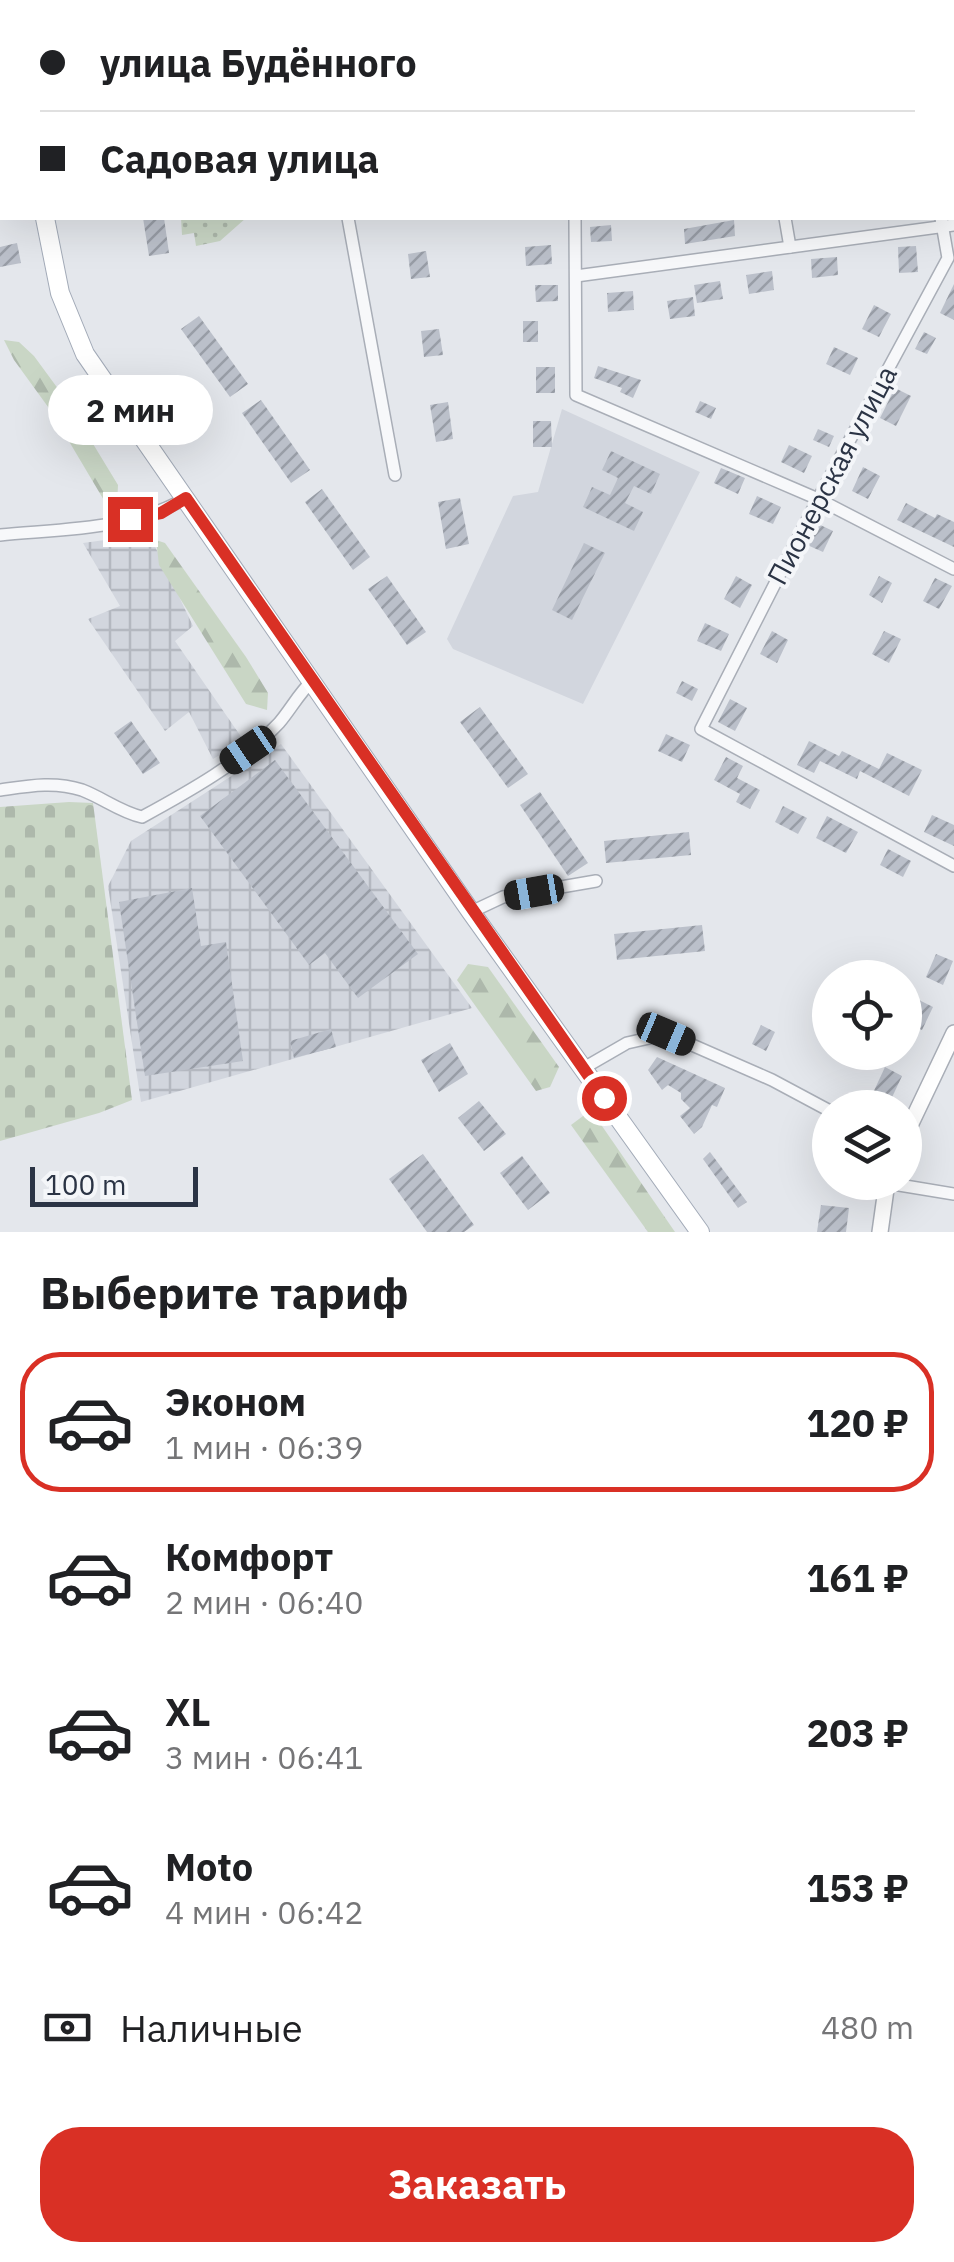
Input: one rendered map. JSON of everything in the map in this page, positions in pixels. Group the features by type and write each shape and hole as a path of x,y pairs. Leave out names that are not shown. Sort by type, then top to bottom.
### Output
{"main road":[{"path":"44,220 60,293 85,354 472,912 700,1232"}],"street":[{"path":"348,220 395,476"},
{"path":"575,220 576,394 818,499 954,569"},
{"path":"785,220 790,248"},
{"path":"576,276 946,223"},
{"name":"Пионерская улица","path":"946,223 951,259 818,499 700,730 954,866"},
{"path":"0,535 161,513 186,498"},
{"path":"0,790 42,784 64,786 83,790 142,818 248,750 280,722 296,696 314,680"},
{"path":"472,912 503,897 596,881"},
{"path":"922,1100 954,1033"},
{"path":"582,1068 627,1043 666,1034 812,1101"},
{"path":"922,1188 954,1194"},
{"path":"880,1232 884,1200"}],"shaded area":[{"path":"562,409 700,472 583,704 453,649 447,639 513,496 538,492"},
{"path":"149,534 193,626 175,641 244,741 213,759 189,712 165,731 88,619 120,606 83,543"},
{"path":"281,744 472,1008 141,1102 108,886 131,841"}],"green space":[{"path":"181,220 244,220 220,241 196,246 194,233 182,235"},
{"path":"4,340 19,342 34,356 67,401 118,485 117,506 105,502"},
{"path":"156,540 165,543 246,657 268,693 267,710 246,704 159,565"},
{"path":"93,803 132,1100 0,1141 0,807"},
{"path":"468,964 488,967 559,1067 550,1087 536,1091 457,980"},
{"path":"591,1110 675,1232 648,1232 571,1125"}],"building":[{"path":"143,220 164,220 169,253 149,256"},
{"path":"734,220 735,236 685,244 684,229"},
{"path":"611,225 612,241 591,242 590,227"},
{"path":"17,243 21,263 0,267 0,247"},
{"path":"551,245 552,264 526,266 525,247"},
{"path":"916,246 918,272 899,273 898,247"},
{"path":"426,251 430,277 411,279 408,254"},
{"path":"837,257 838,275 812,278 811,259"},
{"path":"772,271 774,290 749,294 746,275"},
{"path":"720,281 723,299 697,303 694,285"},
{"path":"954,284 954,320 940,313"},
{"path":"535,285 558,285 558,301 536,302"},
{"path":"633,291 634,310 608,312 607,293"},
{"path":"693,297 695,316 670,319 667,301"},
{"path":"874,305 891,314 879,337 862,329"},
{"path":"199,316 248,384 230,397 181,329"},
{"path":"523,321 538,321 538,342 523,342"},
{"path":"439,329 443,355 424,357 421,331"},
{"path":"924,332 936,338 927,354 915,349"},
{"path":"834,347 858,358 850,375 826,364"},
{"path":"598,366 641,380 633,398 620,392 622,388 594,378"},
{"path":"536,367 555,367 555,393 536,393"},
{"path":"895,388 911,396 896,426 880,418"},
{"path":"261,400 310,470 291,483 242,413"},
{"path":"700,401 716,408 711,419 695,412"},
{"path":"448,402 453,439 436,442 430,405"},
{"path":"533,421 551,421 552,447 533,447"},
{"path":"818,429 834,436 829,447 813,440"},
{"path":"789,445 812,456 804,473 781,462"},
{"path":"611,451 660,474 651,494 634,486 625,503 643,512 634,531 583,507 592,487 610,495 618,478 602,470"},
{"path":"863,467 880,476 868,499 852,491"},
{"path":"721,468 745,478 738,494 714,483"},
{"path":"322,489 370,557 353,570 305,502"},
{"path":"757,496 781,507 773,524 749,514"},
{"path":"460,498 469,544 446,549 438,502"},
{"path":"906,503 935,518 937,514 954,522 954,547 897,520"},
{"path":"816,523 833,531 823,552 805,544"},
{"path":"584,543 605,553 572,620 552,610"},
{"path":"387,576 426,632 407,645 368,589"},
{"path":"736,576 752,585 740,608 724,599"},
{"path":"879,576 892,583 882,603 869,595"},
{"path":"935,578 952,586 939,609 923,601"},
{"path":"705,623 729,634 721,651 697,641"},
{"path":"772,631 788,640 777,663 760,654"},
{"path":"884,631 901,639 889,663 872,654"},
{"path":"682,681 698,689 692,701 676,693"},
{"path":"730,699 747,708 735,731 718,722"},
{"path":"480,707 528,774 508,788 460,722"},
{"path":"131,721 160,763 143,774 114,733"},
{"path":"666,734 690,745 682,762 658,751"},
{"path":"809,741 879,769 887,753 922,770 909,796 860,771 857,779 820,761 814,773 797,765"},
{"path":"726,757 743,766 737,778 760,790 750,809 736,802 740,794 714,780"},
{"path":"275,760 418,954 358,998 325,953 309,965 200,816"},
{"path":"540,792 588,863 568,876 520,805"},
{"path":"783,806 807,818 798,834 775,822"},
{"path":"932,815 954,825 954,846 924,832"},
{"path":"827,816 858,832 846,853 816,838"},
{"path":"689,832 691,855 606,863 604,841"},
{"path":"888,849 911,861 903,877 880,865"},
{"path":"192,888 201,946 226,942 243,1061 145,1076 119,902"},
{"path":"702,925 705,951 617,960 614,934"},
{"path":"936,954 953,961 943,985 926,977"},
{"path":"922,1002 933,1007 922,1030"},
{"path":"761,1025 775,1032 766,1051 752,1044"},
{"path":"331,1029 336,1047 294,1058 290,1041"},
{"path":"450,1043 468,1074 439,1092 421,1060"},
{"path":"657,1057 725,1088 717,1107 712,1105 702,1127 694,1134 680,1116 690,1108 681,1099 681,1093 668,1085 662,1090 648,1070"},
{"path":"884,1070 902,1076 895,1090 874,1090"},
{"path":"479,1101 506,1134 484,1151 458,1118"},
{"path":"710,1152 747,1202 738,1208 703,1159"},
{"path":"423,1154 474,1225 464,1232 427,1232 389,1179"},
{"path":"522,1156 550,1193 528,1210 500,1173"},
{"path":"821,1205 849,1208 846,1232 817,1232"}],"route":[{"path":"130,519 161,513 186,498 604,1098"}]}
